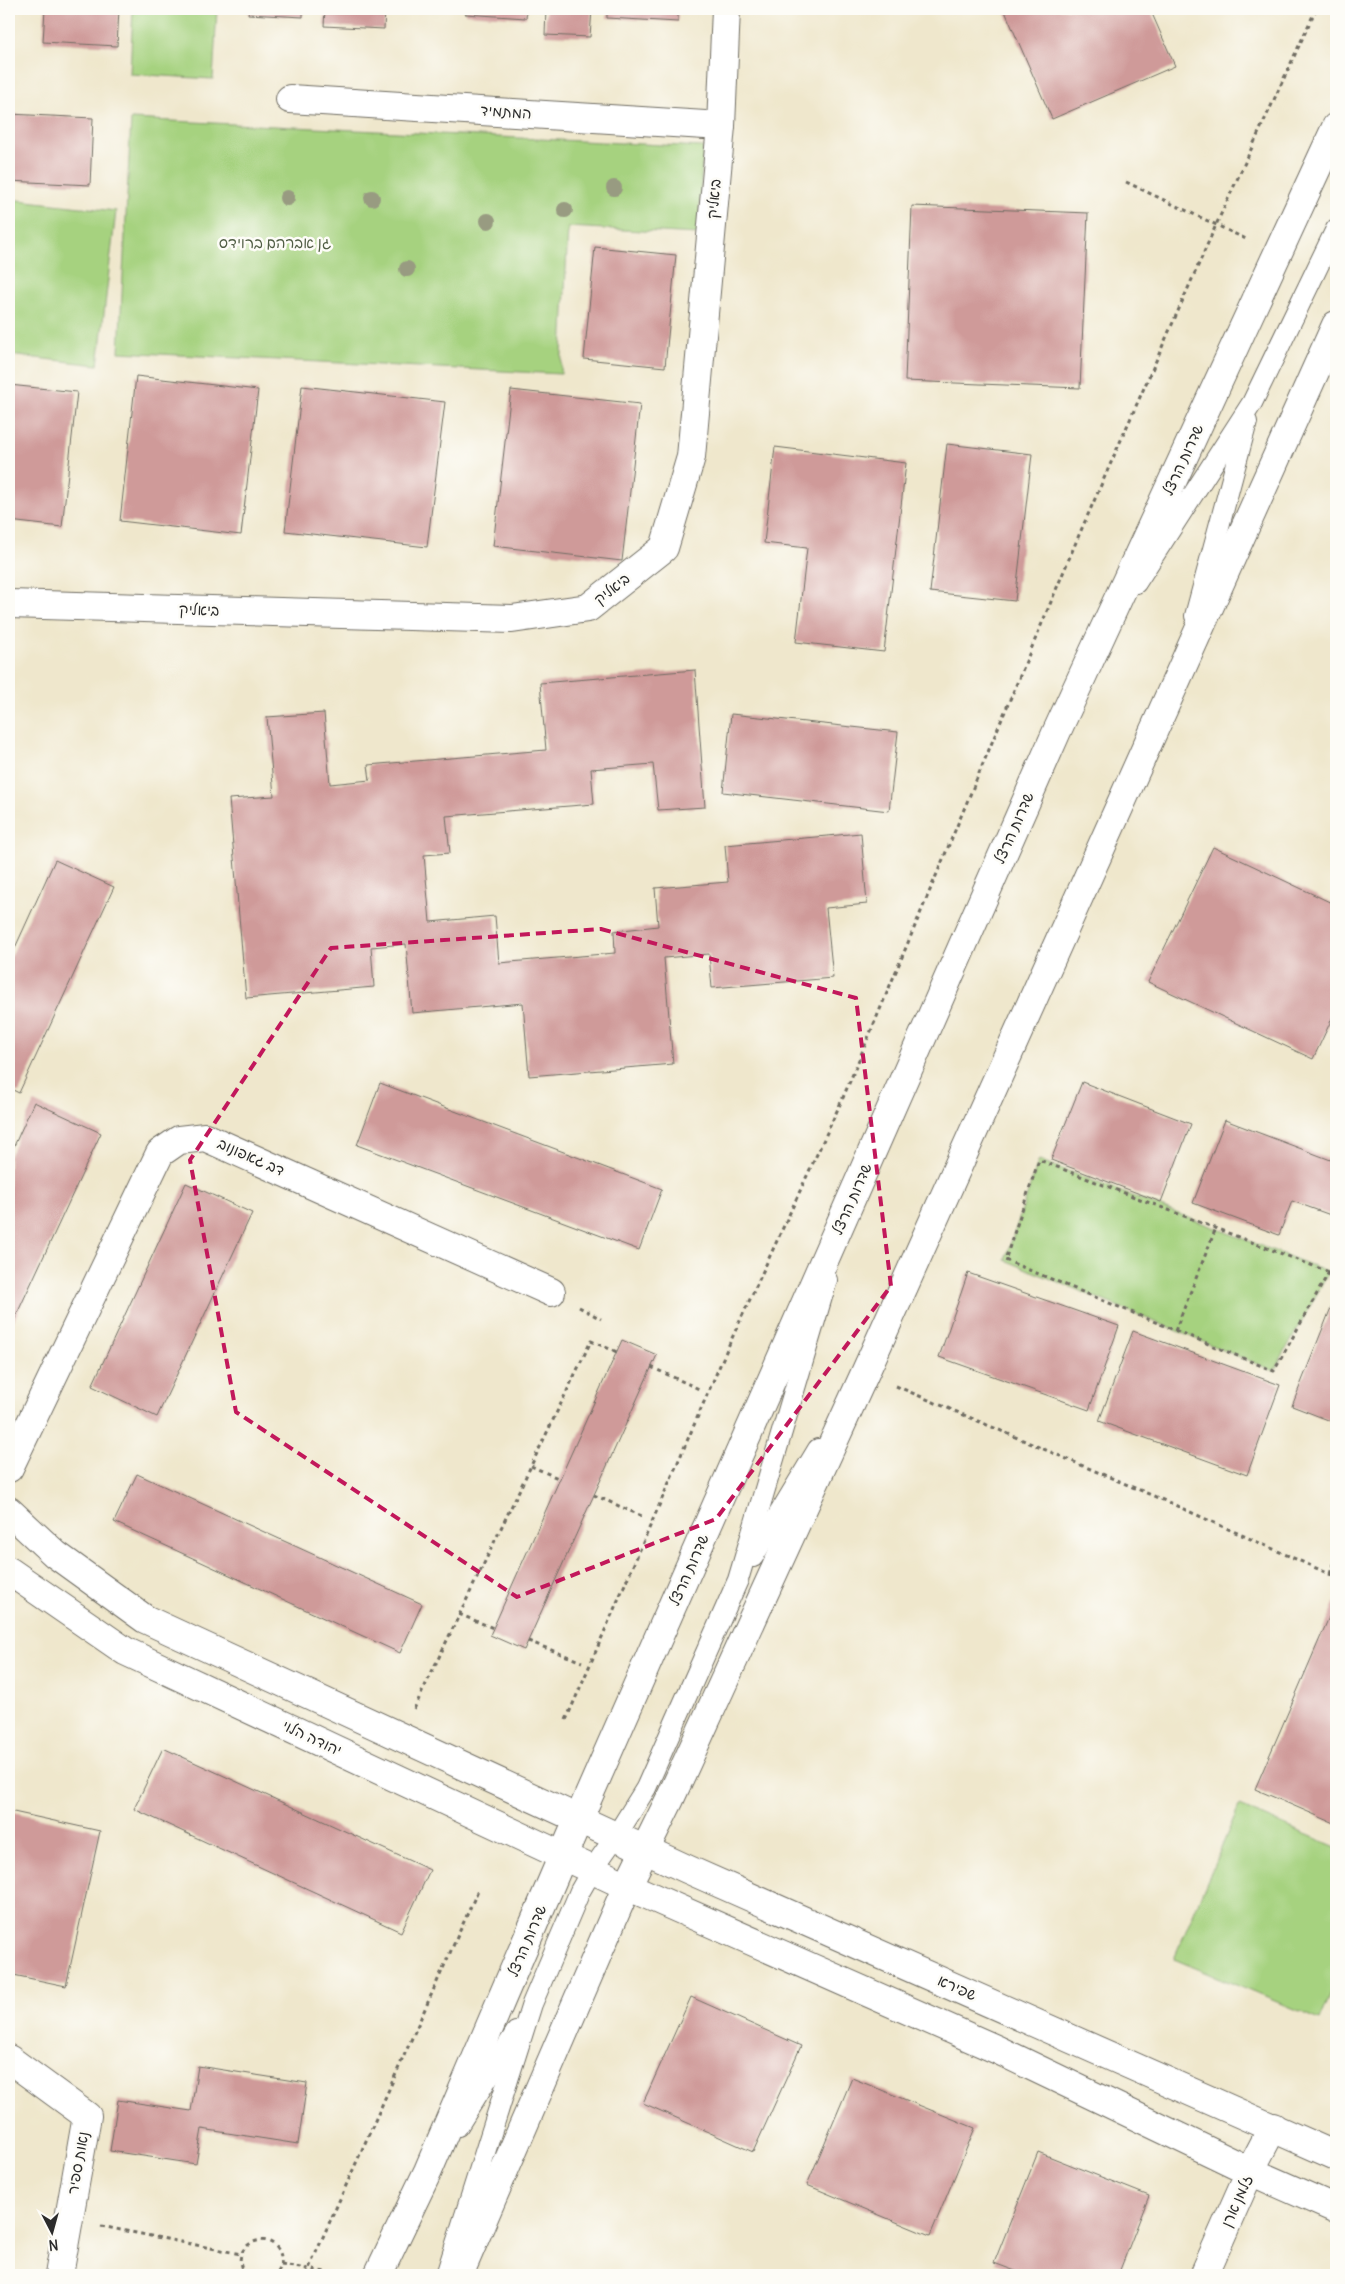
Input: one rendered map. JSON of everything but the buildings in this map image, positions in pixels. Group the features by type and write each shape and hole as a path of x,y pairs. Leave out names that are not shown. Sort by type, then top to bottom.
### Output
{"street":[{"name":"ביאליק","path":"9,604 512,619 588,608 664,548 690,458 721,126 726,9"},
{"name":"המתמיד","path":"290,99 721,126"},
{"name":"שדרות הרצל","path":"378,2275 418,2192 579,1818 1057,731 1336,127"},
{"path":"458,2275 627,1886 865,1373 1336,325"},
{"name":"דב גאפונוב","path":"9,1468 160,1153 179,1140 205,1137 550,1292"},
{"path":"9,1511 55,1554 145,1618 579,1818"},
{"name":"יהודה הלוי","path":"9,1571 125,1651 627,1886"},
{"name":"שפירא","path":"579,1818 1336,2156"},
{"path":"627,1886 998,2050 1250,2171 1336,2209"},
{"name":"נאות ספיר","path":"9,2059 87,2116 59,2275"},
{"name":"זלמן ארן","path":"1204,2275 1250,2171 1273,2127"}],"lane":[{"path":"1097,643 1252,403 1335,229"},
{"path":"1179,674 1252,403"},
{"path":"446,2275 532,2004 573,1906 592,1870 646,1788 738,1580 849,1205"},
{"path":"738,1580 865,1373"},
{"path":"418,2192 532,2004"}],"path":[{"path":"566,1720 731,1340 842,1100 1079,535 1216,225 1316,9"},
{"path":"1126,182 1278,254"},
{"path":"1329,1272 1274,1371 1005,1260 1039,1160 1329,1272 1336,1270"},
{"path":"1175,1330 1216,1228"},
{"path":"401,1735 591,1341 617,1352"},
{"path":"651,1368 699,1389"},
{"path":"865,1373 1170,1503 1336,1577"},
{"path":"531,1466 560,1479"},
{"path":"594,1495 644,1517"},
{"path":"1330,1574 1336,1555"},
{"path":"459,1614 493,1628"},
{"path":"528,1641 582,1662"},
{"path":"306,2275 479,1888"},
{"path":"68,2219 241,2254"},
{"path":"245,2275 241,2268 241,2254 253,2242 262,2240 271,2242 278,2249 282,2257 282,2265 276,2275"},
{"path":"282,2265 350,2275"}],"highlighted area":[{"path":"601,929 856,998 891,1286 716,1519 517,1597 236,1412 190,1160 331,948"}],"green space":[{"path":"133,9 217,9 213,79 130,74"},
{"name":"גן אברהם ברוידס","path":"131,119 703,147 698,234 568,227 561,374 119,352"},
{"path":"9,199 116,211 98,365 9,355"},
{"path":"1039,1160 1329,1272 1274,1371 1005,1260"},
{"path":"1239,1806 1336,1847 1336,1982 1320,2020 1174,1959"}]}
